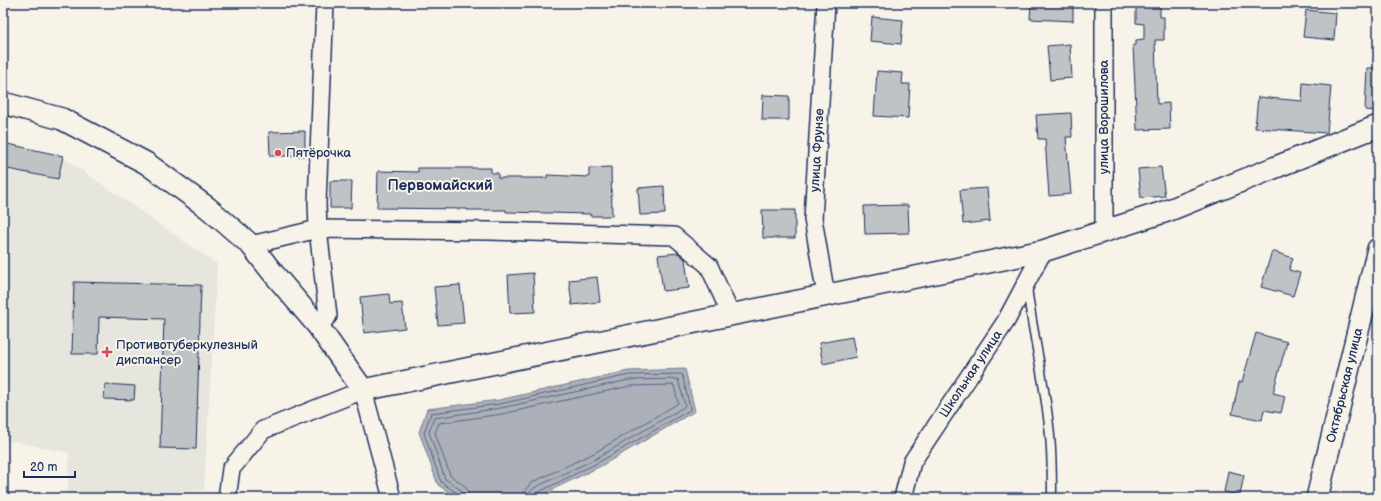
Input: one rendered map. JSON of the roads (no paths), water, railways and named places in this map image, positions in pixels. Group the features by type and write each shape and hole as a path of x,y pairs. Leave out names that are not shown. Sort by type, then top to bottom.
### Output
{"street":[{"path":"318,326 328,316 318,229 317,203 325,3"},
{"name":"улица Фрунзе","path":"826,3 812,219 826,296"},
{"name":"улица Ворошилова","path":"1104,3 1104,231"},
{"path":"3,103 62,119 146,163 208,208 251,244 273,273 318,326 363,390 392,498"},
{"path":"226,498 230,469 263,430 363,390 1043,252 1167,211 1378,126"},
{"path":"251,244 318,229 490,231 674,236 709,266 731,315"},
{"name":"Октябрьская улица","path":"1317,498 1378,249"},
{"name":"Школьная улица","path":"903,498 912,462 1006,320 1043,252"}],"lane":[{"path":"1026,283 1031,322 1042,376 1050,437 1052,498"}],"water":[{"path":"685,369 695,411 601,466 535,498 457,498 438,485 419,432 427,409 499,400 628,371"}],"place":[{"name":"Пятёрочка","path":"278,153"},
{"name":"Противотуберкулезный диспансер","path":"107,352"}],"district":[{"name":"Первомайский","path":"440,185"}]}
